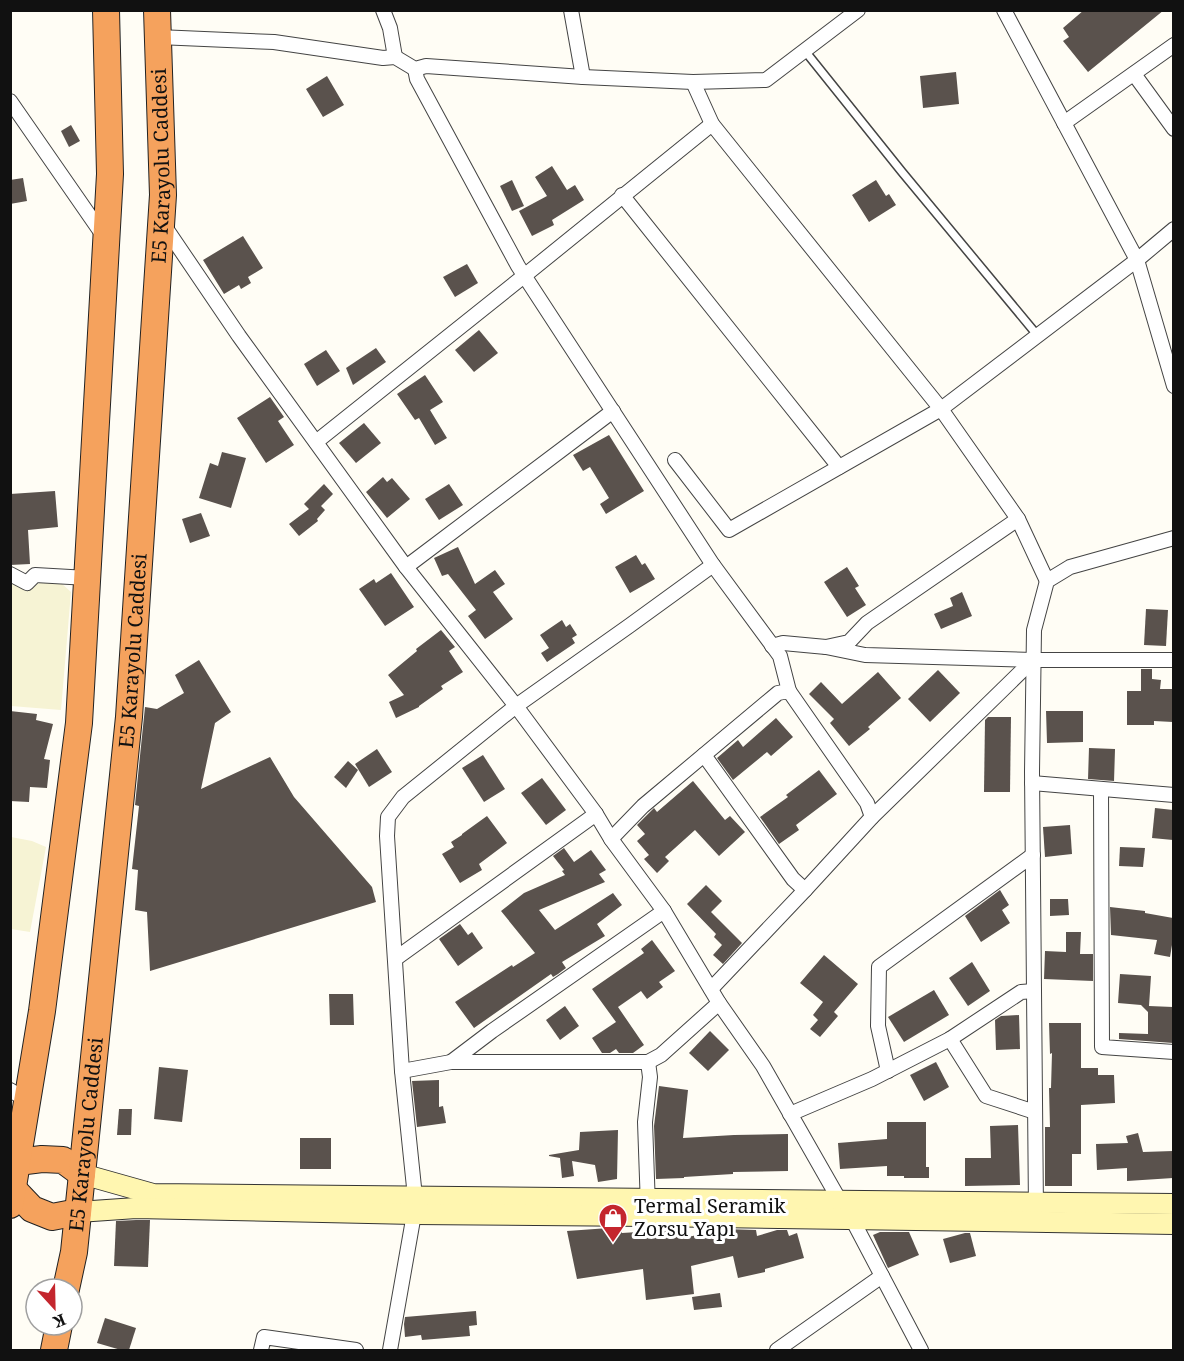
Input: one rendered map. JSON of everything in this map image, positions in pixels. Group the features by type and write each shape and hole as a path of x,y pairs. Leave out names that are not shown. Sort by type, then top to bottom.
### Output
{"highway":[{"path":"78,1212 52,1217 12,1197 18,1162 19,1095 42,1011 80,723 110,174 106,10"},
{"name":"E5 Karayolu Caddesi","path":"69,1277 74,1252 129,717 163,195 158,10"},
{"path":"18,1162 42,1158 63,1160 82,1174"}],"street":[{"path":"383,10 390,28 395,57"},
{"path":"571,10 583,77"},
{"path":"158,37 274,42 383,58 395,57 415,69 426,66 693,82 766,80 858,10"},
{"path":"1004,10 1137,260 1173,386"},
{"path":"1064,123 1173,45"},
{"path":"415,69 417,79 524,276 713,565 780,656 789,691 867,803 872,817"},
{"path":"1134,74 1173,129"},
{"path":"693,82 712,124 941,409 1018,519 1047,581 1034,630 1032,783 1036,1212"},
{"path":"10,101 107,240"},
{"path":"316,442 712,124"},
{"path":"622,195 839,467"},
{"path":"161,222 239,336 406,567 516,706 664,911 719,1003 763,1066 852,1219 921,1350"},
{"path":"675,460 729,530 941,409 1137,260 1173,229"},
{"path":"406,567 613,411"},
{"path":"826,647 849,642 867,623 1018,519"},
{"path":"1047,581 1070,567 1173,538"},
{"path":"390,1350 414,1205 402,1071 387,836 388,817 403,797 516,706 713,565"},
{"path":"10,574 27,582 35,575 88,578"},
{"path":"772,646 783,643 826,647 865,655 1034,660 1173,660"},
{"path":"711,989 872,817 1034,660"},
{"path":"612,839 642,807 778,693 789,691"},
{"path":"704,755 793,879 805,890"},
{"path":"1032,783 1173,795"},
{"path":"1101,790 1102,1047 1173,1052"},
{"path":"395,959 596,814"},
{"path":"888,1071 878,1026 879,967 1033,855"},
{"path":"451,1062 664,911"},
{"path":"790,1114 888,1071 950,1039 1021,993 1034,991"},
{"path":"402,1071 451,1062 648,1062 661,1055 719,1003"},
{"path":"950,1039 986,1096 1035,1112"},
{"path":"648,1062 650,1077 645,1122 648,1207"},
{"path":"82,1174 153,1194 414,1205"},
{"path":"78,1212 136,1208 414,1205 648,1207 840,1201 1036,1212 1173,1224"},
{"path":"648,1207 852,1219 1173,1204"},
{"path":"777,1350 882,1276"},
{"path":"261,1350 264,1337 356,1350"}],"lane":[{"path":"805,51 1038,336"}],"shaded area":[{"path":"10,581 26,588 40,583 61,583 71,592 61,710 11,706"},
{"path":"11,837 32,841 46,847 30,932 11,929"}],"building":[{"path":"1084,10 1164,10 1088,72 1063,41 1069,37 1063,28"},
{"path":"956,72 959,104 923,108 920,76"},
{"path":"327,76 344,105 323,117 306,89"},
{"path":"71,125 80,141 69,147 61,131"},
{"path":"552,166 567,190 575,185 584,200 552,220 554,225 532,236 519,211 547,196 535,177"},
{"path":"23,178 27,201 10,204 10,180"},
{"path":"512,180 524,206 512,211 500,186"},
{"path":"876,180 886,196 889,194 896,205 869,222 852,195"},
{"path":"243,236 263,268 248,277 251,283 241,289 239,285 224,294 203,260"},
{"path":"467,264 478,283 455,297 443,277"},
{"path":"479,330 498,353 474,372 455,350"},
{"path":"376,348 386,362 353,385 346,368"},
{"path":"326,350 340,371 317,386 304,364"},
{"path":"425,375 443,402 430,410 447,438 435,445 419,418 415,420 397,394"},
{"path":"270,397 284,417 278,421 294,445 266,463 237,418"},
{"path":"364,423 381,443 356,463 339,443"},
{"path":"609,435 644,491 606,514 600,504 609,498 590,467 583,471 573,455"},
{"path":"222,452 246,458 231,508 199,498 210,463 218,466"},
{"path":"383,477 387,482 392,478 410,499 387,518 366,492"},
{"path":"324,484 333,494 321,506 325,510 317,519 318,521 299,536 289,524 309,509 304,504"},
{"path":"449,484 463,505 439,520 425,499"},
{"path":"55,491 58,527 28,530 30,564 10,565 10,494"},
{"path":"201,513 210,536 190,543 182,519"},
{"path":"458,547 475,584 495,570 505,584 493,592 513,619 485,639 468,616 476,610 448,574 442,576 434,558"},
{"path":"636,555 642,565 645,563 655,579 630,593 615,567"},
{"path":"847,567 859,586 855,588 866,605 847,617 824,582"},
{"path":"391,573 414,607 385,626 359,589 374,579 376,583"},
{"path":"962,592 972,616 941,629 934,614 953,606 950,598"},
{"path":"1146,609 1168,610 1166,646 1144,645"},
{"path":"562,620 566,627 570,624 577,635 572,638 575,643 547,662 541,653 549,648 540,635"},
{"path":"441,630 455,647 449,651 463,672 441,686 443,689 419,707 396,718 389,702 404,695 388,675"},
{"path":"199,660 231,712 215,723 201,789 270,757 294,797 372,887 376,902 150,971 147,912 135,910 138,870 132,869 139,806 135,805 145,707 157,709 184,693 175,675"},
{"path":"1141,669 1152,669 1152,679 1161,680 1160,689 1173,689 1173,722 1154,721 1154,725 1127,725 1127,691 1141,691"},
{"path":"938,670 960,693 930,722 908,699"},
{"path":"878,672 901,698 849,746 830,723 834,719 809,694 821,682 842,704"},
{"path":"10,711 37,714 36,720 53,724 44,759 50,760 47,788 30,787 29,802 10,801"},
{"path":"1046,711 1083,711 1083,742 1047,743"},
{"path":"988,717 1011,717 1010,792 984,792 985,720"},
{"path":"776,718 793,737 771,756 767,752 733,780 717,758 738,740 743,747"},
{"path":"1089,748 1115,749 1114,781 1088,779"},
{"path":"377,749 392,772 369,787 355,764"},
{"path":"483,755 505,789 484,802 462,768"},
{"path":"348,761 358,770 346,788 334,777"},
{"path":"819,770 837,794 796,825 799,830 779,844 760,817 788,797 786,795"},
{"path":"542,778 566,810 546,825 521,793"},
{"path":"693,781 725,820 730,816 745,832 719,856 695,830 665,857 669,861 657,873 644,859 649,855 637,841 645,834 637,825 654,808 657,812"},
{"path":"1155,808 1173,810 1173,840 1152,838"},
{"path":"487,816 507,843 479,864 482,870 460,883 442,854 454,847 451,842"},
{"path":"1070,825 1072,854 1045,857 1043,827"},
{"path":"1120,847 1145,848 1143,867 1119,866"},
{"path":"564,848 574,862 591,850 606,870 599,874 605,882 539,910 555,930 613,893 622,905 597,924 605,936 562,962 566,968 558,974 553,977 551,974 474,1028 455,1002 535,953 501,911 524,893 565,875 562,871 564,870 553,856"},
{"path":"706,885 722,901 711,912 742,943 723,964 713,955 722,945 714,937 716,934 687,904"},
{"path":"1000,890 1009,905 1002,910 1010,923 981,942 965,916"},
{"path":"1050,899 1068,899 1069,915 1050,916"},
{"path":"1110,907 1145,911 1145,913 1173,918 1173,945 1170,957 1154,954 1157,940 1111,935"},
{"path":"460,924 468,935 472,932 483,948 458,966 439,939"},
{"path":"1066,932 1081,932 1080,954 1093,954 1093,981 1044,979 1045,951 1066,952"},
{"path":"652,940 675,971 659,982 663,987 647,999 641,991 618,1007 644,1045 633,1053 619,1053 616,1049 610,1053 602,1053 592,1038 616,1022 592,989 644,953 641,949"},
{"path":"824,955 858,984 834,1012 838,1016 820,1037 810,1029 818,1020 813,1015 823,1002 800,983"},
{"path":"972,962 990,991 968,1006 949,978"},
{"path":"1120,974 1151,976 1149,1006 1173,1007 1173,1043 1119,1039 1119,1033 1148,1034 1148,1012 1141,1005 1118,1003"},
{"path":"934,990 949,1015 904,1042 888,1017"},
{"path":"329,994 353,994 354,1025 330,1025"},
{"path":"565,1006 579,1026 560,1040 546,1020"},
{"path":"1019,1015 1020,1049 996,1050 995,1020 1001,1016"},
{"path":"1049,1023 1081,1023 1081,1068 1098,1068 1098,1075 1114,1075 1115,1103 1081,1105 1081,1154 1072,1154 1072,1186 1045,1186 1045,1127 1050,1127 1049,1088 1051,1088 1052,1053 1050,1054"},
{"path":"710,1031 729,1050 708,1071 689,1053"},
{"path":"936,1062 949,1087 924,1101 910,1075"},
{"path":"159,1067 188,1070 182,1122 154,1119"},
{"path":"439,1080 439,1107 443,1106 446,1123 417,1127 412,1081"},
{"path":"659,1086 688,1090 683,1138 788,1134 788,1171 733,1172 733,1174 656,1179 654,1126"},
{"path":"119,1109 132,1109 131,1135 117,1135"},
{"path":"887,1122 926,1122 926,1167 929,1167 929,1178 887,1176 887,1166 840,1169 838,1143 887,1139"},
{"path":"1018,1125 1020,1185 965,1186 965,1158 991,1158 990,1126"},
{"path":"618,1130 617,1179 598,1182 595,1165 572,1161 574,1176 562,1178 560,1158 549,1155 579,1150 580,1132"},
{"path":"1138,1133 1143,1152 1173,1151 1173,1178 1127,1181 1127,1168 1097,1170 1096,1144 1128,1143 1126,1136"},
{"path":"300,1138 331,1138 331,1169 300,1169"},
{"path":"150,1220 148,1267 114,1266 116,1221"},
{"path":"621,1228 622,1233 687,1229 688,1237 724,1229 756,1230 757,1236 777,1230 787,1230 789,1236 797,1233 804,1258 765,1269 765,1272 738,1278 733,1256 691,1266 694,1294 646,1300 643,1269 577,1279 567,1231"},
{"path":"880,1232 909,1232 919,1255 888,1268 873,1235"},
{"path":"970,1233 976,1256 950,1263 943,1239"},
{"path":"720,1293 722,1307 694,1310 692,1297"},
{"path":"476,1311 477,1325 469,1326 470,1336 422,1340 421,1335 405,1337 405,1317"},
{"path":"105,1318 136,1328 129,1350 97,1343"}],"place":[{"name":"Termal Seramik Zorsu Yapı","path":"613,1244"}]}
